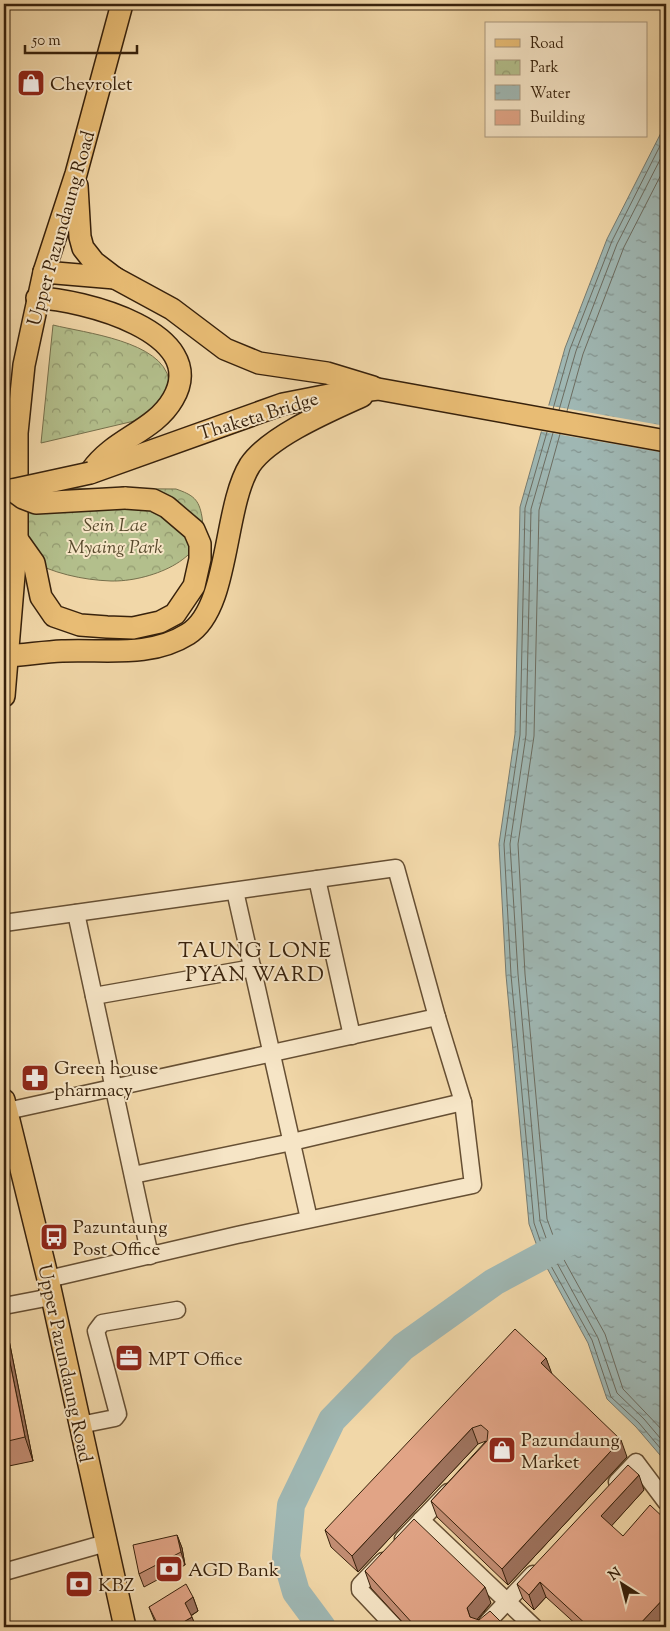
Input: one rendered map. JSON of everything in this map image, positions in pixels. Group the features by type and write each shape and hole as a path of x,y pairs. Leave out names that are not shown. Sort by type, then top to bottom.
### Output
{"main road":[{"name":"Upper Pazundaung Road","path":"4,696 5,656 17,539 17,433 24,365 44,272 76,174 122,4"},
{"path":"76,174 80,237 83,248 94,262 115,278 172,309 225,348 258,362 327,373 378,389"},
{"path":"44,272 115,278"},
{"path":"37,298 55,299 91,306 141,325 174,355 179,369 174,398 167,407 151,423 112,448 99,459 90,473"},
{"path":"5,656 61,651 118,652 154,648 189,634 202,620 211,602 238,492 250,466 268,444 378,389"},
{"name":"Thaketa Bridge","path":"8,490 90,473 283,404 328,395 378,389 666,441"},
{"path":"8,490 36,503 125,498 153,500 167,507 194,530 200,544 200,559 194,586 175,614 160,622 133,628 80,625 54,616 41,597 34,563 17,539"},
{"name":"Upper Pazundaung Road","path":"5,1106 50,1288 125,1627"}],"street":[{"path":"4,922 396,868 437,1017 463,1102 474,1185 309,1219 150,1256 50,1288 4,1306"},
{"path":"317,879 352,1036"},
{"path":"235,891 309,1219"},
{"path":"76,912 150,1256"},
{"path":"94,996 253,968"},
{"path":"5,1106 114,1088 437,1017"},
{"path":"133,1175 292,1142 463,1102"},
{"path":"80,1425 116,1418 118,1414 96,1331 102,1323 178,1310"},
{"path":"603,1497 636,1462 666,1502"},
{"path":"395,1627 363,1595 360,1585 457,1482"},
{"path":"421,1520 534,1627"},
{"path":"4,1572 106,1543"},
{"path":"483,1627 545,1560"}],"green space":[{"path":"53,325 120,341 152,356 163,367 169,380 167,399 147,418 41,443"},
{"name":"Sein Lae Myaing Park","path":"28,488 176,489 187,493 197,502 202,517 202,532 196,546 186,557 173,566 157,573 141,578 111,581 68,575 27,559"}],"water":[{"path":"666,123 666,1462 636,1427 607,1399 588,1343 541,1257 529,1224 506,975 499,844 515,734 520,507 565,348 607,239"}],"pier":[{"path":"546,405 666,426 666,453 539,431"}],"building":[{"path":"515,1329 546,1358 541,1363 621,1440 502,1569 431,1501 487,1441 488,1431 481,1425 472,1428 352,1556 325,1530"},
{"path":"4,1333 25,1437 4,1442"},
{"path":"628,1465 639,1475 601,1516 623,1536 650,1505 666,1520 666,1596 637,1627 589,1627 540,1582 529,1595 517,1584"},
{"path":"414,1519 485,1587 467,1608 470,1617 479,1620 490,1611 506,1627 412,1627 414,1625 365,1571"},
{"path":"177,1535 181,1552 139,1574 133,1545"},
{"path":"186,1584 193,1597 185,1603 192,1617 175,1627 159,1627 149,1607"}],"waterway":[{"path":"322,1627 296,1592 286,1557 291,1505 332,1420 403,1347 494,1282 574,1239"}],"place":[{"name":"Chevrolet","path":"31,83"},
{"name":"Green house pharmacy","path":"35,1078"},
{"name":"Pazuntaung Post Office","path":"54,1237"},
{"name":"MPT Office","path":"129,1358"},
{"name":"Pazundaung Market","path":"502,1450"},
{"name":"AGD Bank","path":"169,1569"},
{"name":"KBZ","path":"79,1584"}],"district":[{"name":"TAUNG LONE PYAN WARD","path":"255,962"}]}
